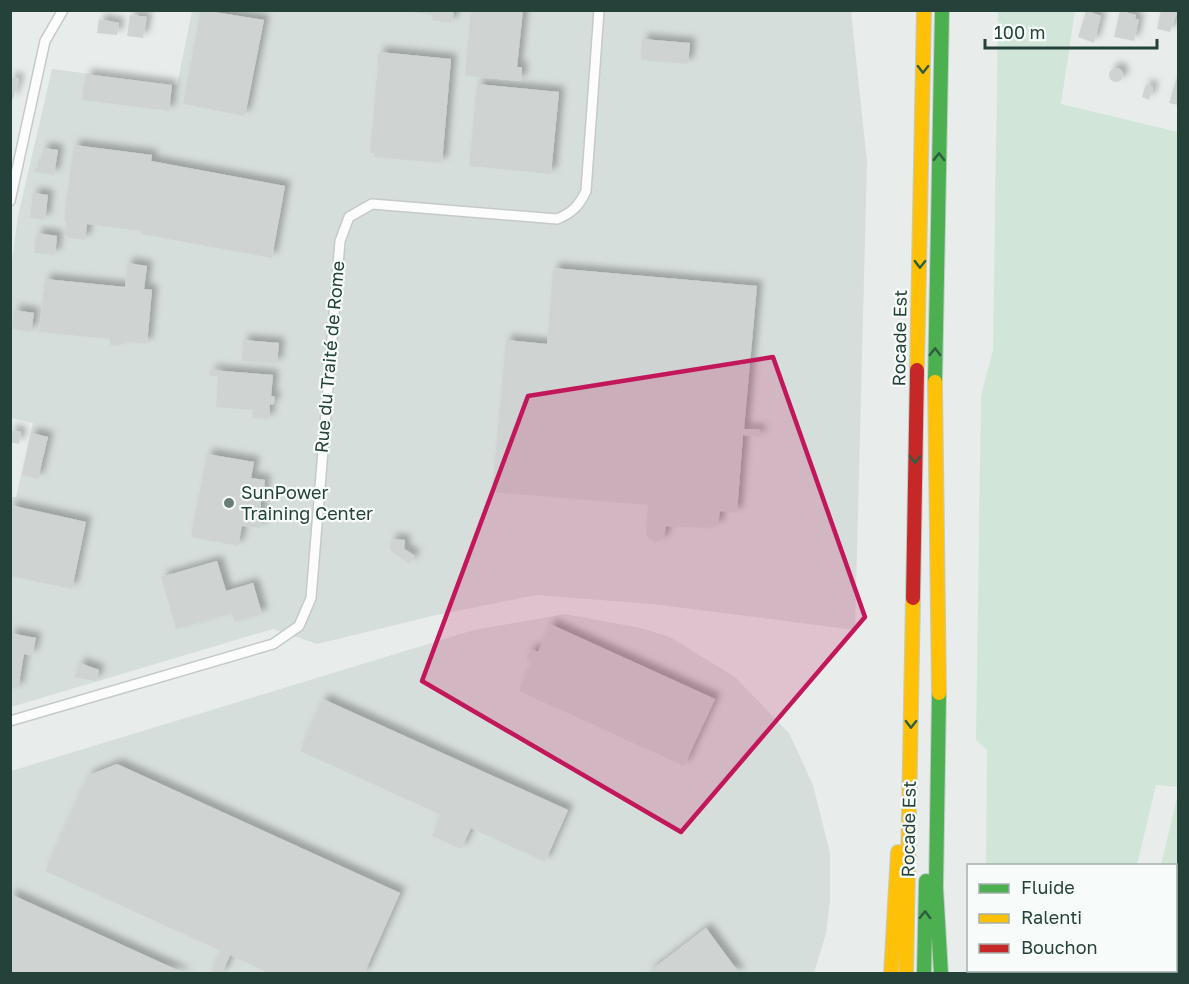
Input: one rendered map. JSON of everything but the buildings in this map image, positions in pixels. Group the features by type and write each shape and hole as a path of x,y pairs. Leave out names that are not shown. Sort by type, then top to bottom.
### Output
{"highway":[{"name":"Rocade Est","path":"906,974 924,10"},
{"name":"Rocade Est","path":"924,974 942,10"},
{"path":"935,469 939,671 936,888 940,974"},
{"path":"891,974 898,848 909,821"}],"street":[{"path":"10,201 45,41 63,10"},
{"name":"Rue du Traité de Rome","path":"10,721 273,644 299,626 310,598 340,241 349,217 372,204 557,219 569,214 580,205 586,191 599,10"}],"highlighted area":[{"path":"773,357 865,617 681,832 422,681 528,396"}],"shaded area":[{"path":"192,11 851,11 867,162 855,630 652,604 536,595 432,616 317,644 273,629 11,707 11,497 16,497 33,423 11,418 10,275 18,216 52,69 177,85"},
{"path":"565,614 641,628 670,637 735,677 789,733 813,785 830,853 830,901 826,934 814,973 11,974 11,771 474,630"}],"green space":[{"path":"998,11 1075,11 1061,104 1178,132 1178,787 1156,785 1137,864 986,864 987,750 976,740 981,396 993,350"},
{"path":"1178,793 1178,973 976,973 1177,972 1177,864 1161,864"}],"traffic: fast":[{"path":"935,382 942,10"},
{"path":"939,693 936,888 941,974"},
{"path":"924,974 926,881"}],"traffic: slow":[{"path":"917,370 924,10"},
{"path":"935,382 939,693"},
{"path":"906,974 913,598"},
{"path":"891,974 898,852"}],"traffic: jam":[{"path":"913,598 917,370"}],"place":[{"name":"SunPower Training Center","path":"229,503"}]}
